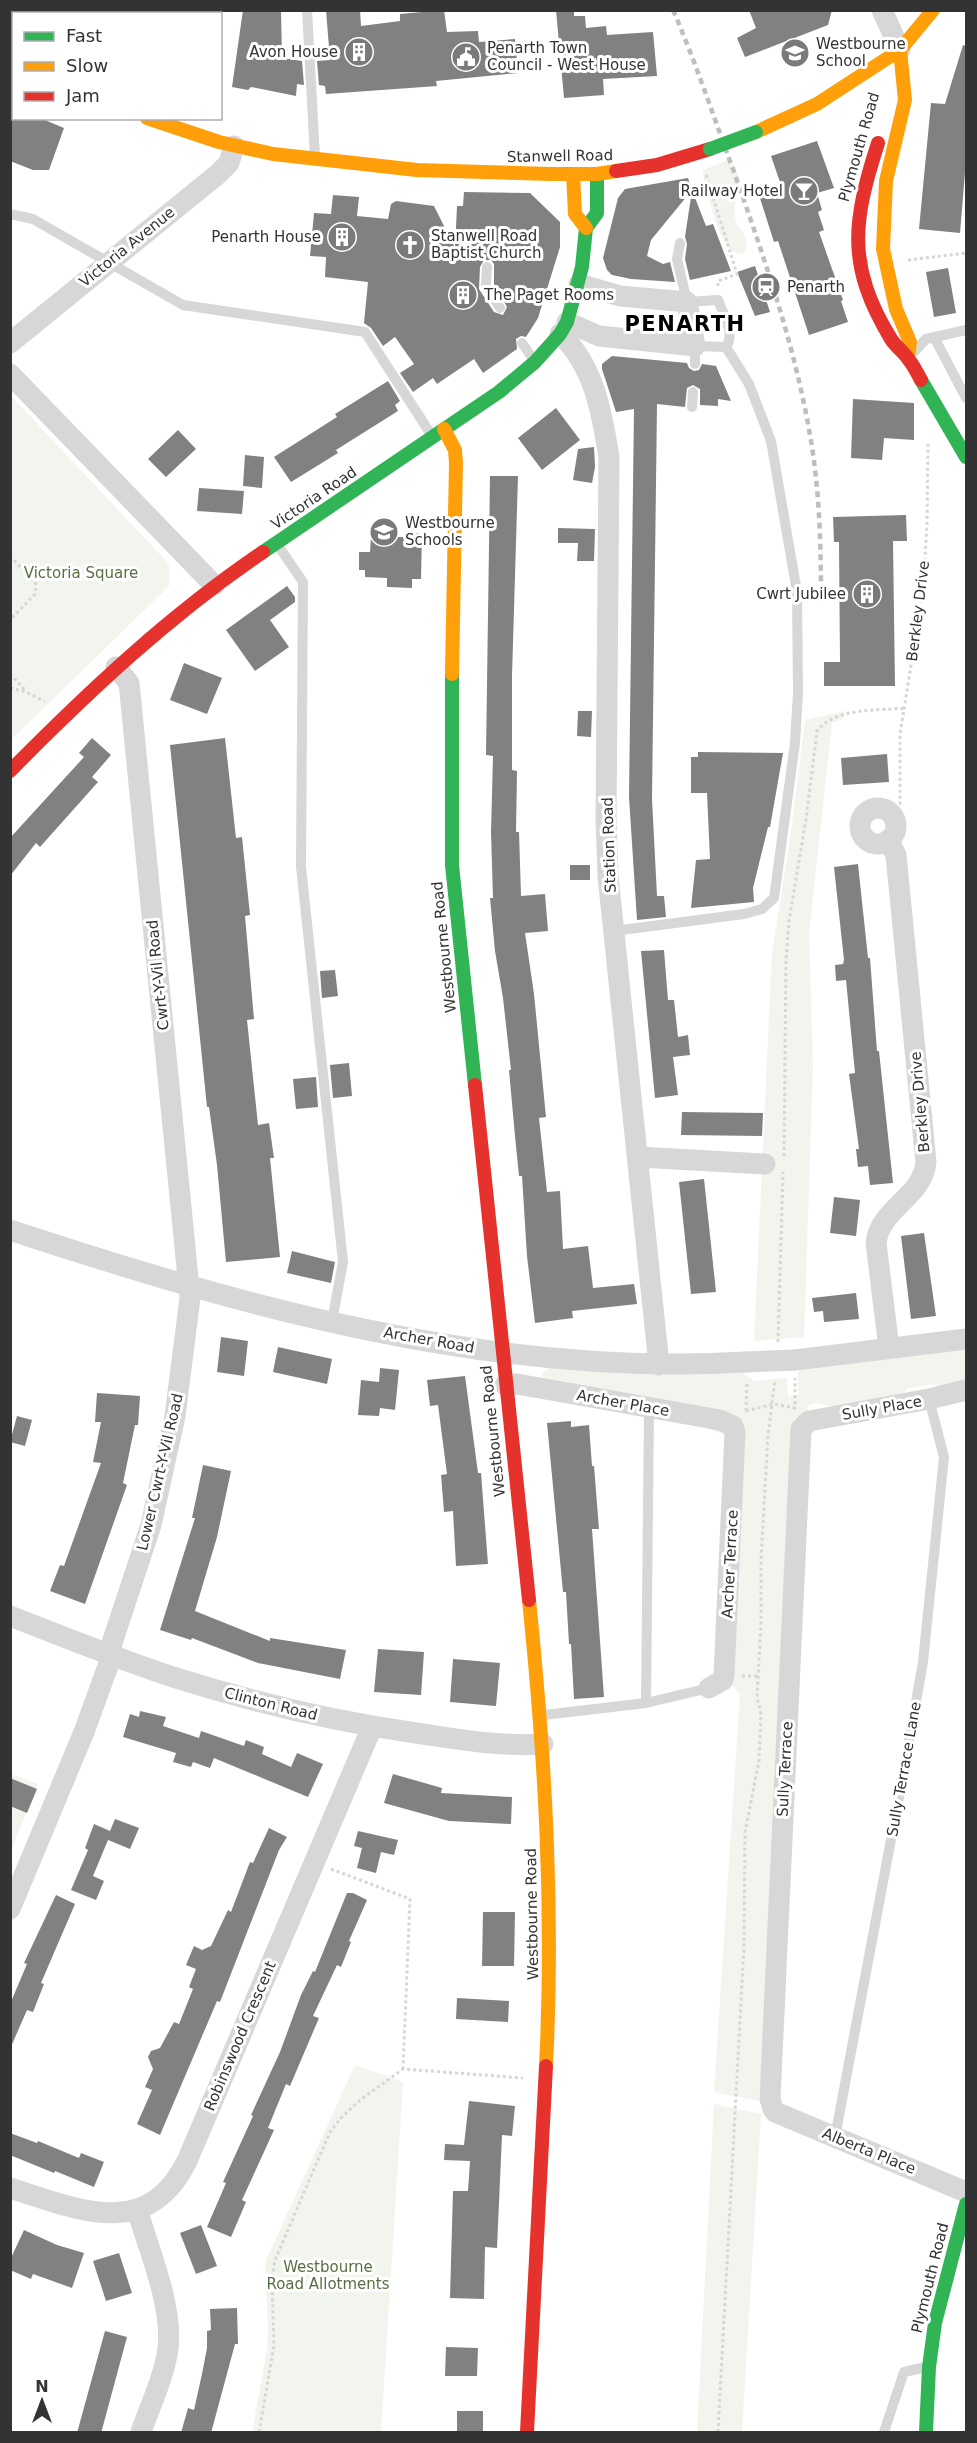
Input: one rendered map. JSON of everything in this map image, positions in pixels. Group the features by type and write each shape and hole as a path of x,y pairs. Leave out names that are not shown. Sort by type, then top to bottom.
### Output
{"street":[{"path":"882,10 900,50"},
{"name":"Stanwell Road","path":"153,120 234,146 294,158 417,170 597,174 657,165 704,151 756,132 817,104 900,50 933,10"},
{"name":"Plymouth Road","path":"891,94 901,77 903,67 900,50"},
{"name":"Plymouth Road","path":"901,77 905,99 886,181 883,221 885,262 896,309 910,342 908,358"},
{"name":"Plymouth Road","path":"882,130 858,207 855,231 857,258 865,287 896,349 908,358 939,407 966,457"},
{"name":"Victoria Avenue","path":"10,343 218,174 229,163 234,146"},
{"path":"573,174 575,214 586,228"},
{"name":"Victoria Road","path":"10,771 66,714 117,667 214,585 499,392 535,362 564,328 579,284 586,228 597,213 597,174"},
{"path":"564,328 695,355 687,302 620,296 579,284"},
{"name":"Station Road","path":"564,328 584,364 598,404 609,457 606,818 608,876 659,1365"},
{"path":"584,364 611,338"},
{"path":"10,374 214,585"},
{"name":"Westbourne Road","path":"439,433 455,450 456,463 451,762 452,865 541,1715 549,1857 550,1927 546,2079 527,2433"},
{"name":"Cwrt-Y-Vil Road","path":"117,667 129,684 189,1286"},
{"path":"888,840 880,844 869,841 861,832 860,820 868,810 879,807 891,812"},
{"name":"Berkley Drive","path":"889,1348 876,1243 877,1233 888,1215 921,1182 926,1162 896,855 888,840 896,829 891,812"},
{"path":"639,1157 765,1164"},
{"name":"Archer Road","path":"10,1230 246,1302 404,1336 502,1352 746,1370 889,1348 966,1340"},
{"name":"Lower Cwrt-Y-Vil Road","path":"110,1654 151,1525 167,1455 182,1370 189,1286"},
{"name":"Archer Place","path":"505,1384 517,1384 720,1420 733,1426 735,1432"},
{"name":"Sully Place","path":"801,1429 809,1421 966,1390"},
{"name":"Sully Terrace","path":"772,2109 771,2087 801,1429"},
{"name":"Archer Terrace","path":"709,1688 723,1680 724,1675 735,1432"},
{"name":"Clinton Road","path":"10,1616 110,1654 240,1697 372,1727 481,1742 512,1745 543,1744"},
{"path":"10,1909 69,1772 110,1654"},
{"name":"Robinswood Crescent","path":"11,2190 99,2214 121,2213 137,2209 166,2191 181,2172 372,1727"},
{"name":"Alberta Place","path":"772,2109 966,2192"},
{"name":"Plymouth Road","path":"926,2433 929,2367 938,2306 966,2204"},
{"path":"137,2209 169,2327 166,2358 141,2433"}],"lane":[{"path":"307,10 316,159"},
{"path":"10,214 33,219 183,305 365,332 439,433"},
{"path":"680,243 677,259 687,302 718,300 731,340 726,347 695,355"},
{"path":"487,267 486,286 500,308"},
{"path":"908,358 926,339 966,330"},
{"path":"934,337 966,399"},
{"path":"522,343 535,362"},
{"path":"614,931 744,914 762,909 774,898 795,743 798,692 797,592 771,441 748,384 726,347"},
{"path":"692,407 693,392"},
{"path":"276,543 303,582 301,867 343,1262 332,1321"},
{"name":"Sully Terrace Lane","path":"835,2137 923,1662 944,1457 929,1399"},
{"path":"645,1703 649,1409"},
{"path":"541,1715 645,1703 709,1688"},
{"path":"884,2433 904,2372 929,2367"}],"path":[{"path":"704,151 738,274 718,281 718,300"},
{"path":"885,262 966,253"},
{"name":"Berkley Drive","path":"891,812 900,806 900,734 923,591 927,525 928,423 939,407"},
{"path":"10,556 36,584 35,594 10,620"},
{"path":"10,674 26,692"},
{"path":"10,688 26,692 66,714"},
{"path":"746,1370 746,1411 774,1404 795,1408 789,1362 785,1121 786,961 791,904 806,819 817,731 825,721 839,715 905,708"},
{"path":"718,2433 744,1945 746,1832 759,1761 761,1714 757,1697 761,1622 761,1560 768,1435 774,1404 776,1372"},
{"path":"315,1863 410,1899 404,2069"},
{"path":"259,2433 273,2360 275,2336 273,2269 280,2243 330,2132 340,2119 360,2100 404,2069 546,2079"}],"green space":[{"path":"728,160 734,165 738,179 735,217 747,245 746,251 741,254 733,251 721,234 703,176 703,170"},
{"name":"Victoria Square","path":"11,396 169,564 169,586 11,740"},
{"path":"845,711 843,719 832,723 809,933 813,1065 804,1337 754,1341 772,953 790,839 805,720"},
{"path":"959,1345 966,1351 966,1381 945,1389 933,1384 907,1389 899,1399 837,1408 817,1403 807,1406 809,1414 771,1907 759,2101 714,2092 740,1694 733,1686 743,1488 723,1434 685,1420 541,1389 542,1373 551,1367 739,1371 755,1381 787,1378 788,1396 798,1394 798,1374 801,1368"},
{"path":"11,1774 38,1784 11,1851"},
{"name":"Westbourne Road Allotments","path":"355,2065 403,2082 381,2432 252,2432 267,2350 265,2267 267,2258"},
{"path":"714,2104 761,2114 742,2432 697,2432"}],"building":[{"path":"243,10 281,10 282,58 302,61 304,85 297,84 296,96 251,87 248,90 232,87"},
{"path":"326,10 360,10 361,26 400,21 400,14 444,10 447,32 478,31 479,42 515,39 518,73 436,81 437,86 326,94 325,86 319,85 317,61 330,60"},
{"path":"556,10 574,10 574,16 585,16 586,28 606,26 607,35 653,32 657,76 603,79 604,95 564,98"},
{"path":"749,10 832,10 828,25 745,57 737,38 756,28"},
{"path":"963,45 966,46 966,161 960,233 919,229 931,103 945,104"},
{"path":"10,118 12,120 45,120 64,128 49,170 33,170 10,161"},
{"path":"817,141 834,188 817,193 822,210 818,212 824,230 819,232 843,300 841,301 848,322 809,335 778,241 774,242 758,192 781,185 771,156"},
{"path":"688,178 692,190 651,240 647,256 663,264 670,262 675,282 631,279 612,275 607,270 603,258 618,198 625,189"},
{"path":"692,190 706,226 713,224 731,271 690,280 685,259 687,244 685,237"},
{"path":"464,192 530,193 560,222 560,247 538,318 526,337 521,336 516,339 517,349 483,373 474,359 437,384 433,378 413,392 400,373 414,364 395,337 383,346 371,328 364,323 368,282 325,277 326,257 310,256 314,213 331,214 333,195 359,197 357,216 388,219 391,204 396,201 434,206 455,248 457,206 463,206","holes":["484,260 491,260 494,264 494,284 507,307 503,315 494,312 479,289 480,267"]},
{"path":"755,266 770,312 755,316 737,272"},
{"path":"948,268 956,313 934,317 926,272"},
{"path":"612,356 687,363 694,371 699,370 702,364 716,366 731,401 718,399 718,406 700,405 700,389 693,385 687,388 685,407 657,404 652,799 657,896 664,896 666,917 637,920 629,797 634,409 616,412 602,369 602,364"},
{"path":"388,381 400,401 395,405 398,411 336,450 338,453 291,482 274,457 337,417 335,414"},
{"path":"853,399 914,403 914,440 884,438 882,460 851,458"},
{"path":"556,408 580,440 542,470 518,438"},
{"path":"178,430 196,449 166,477 148,459"},
{"path":"594,447 595,467 592,483 573,480 578,449"},
{"path":"245,455 264,457 262,488 243,486"},
{"path":"490,476 518,476 512,676 512,770 517,771 516,832 519,832 521,896 545,894 548,931 525,933 534,994 546,1117 539,1118 547,1192 560,1191 563,1249 588,1246 593,1288 634,1284 637,1304 572,1311 573,1318 535,1323 527,1256 522,1176 519,1176 515,1136 509,1070 511,1070 490,898 493,898 491,832 493,756 486,755"},
{"path":"199,488 244,491 242,514 197,511"},
{"name":"Cwrt Jubilee","path":"906,515 907,541 893,541 895,686 824,686 824,662 840,662 839,542 834,542 833,517"},
{"path":"558,528 595,529 594,561 577,561 578,543 558,543"},
{"path":"405,533 422,533 421,579 412,579 412,588 387,587 387,578 365,577 365,570 359,570 359,552 370,552 371,537 405,537"},
{"path":"287,586 295,597 295,602 270,620 289,647 255,671 226,630"},
{"path":"184,663 222,678 207,714 170,700"},
{"path":"578,711 592,711 591,737 577,736"},
{"path":"92,738 111,755 92,777 98,782 40,847 36,843 10,876 10,838 84,757 79,753"},
{"path":"225,738 236,838 242,837 250,915 245,916 254,1019 247,1020 258,1125 269,1123 274,1158 270,1158 280,1257 226,1262 217,1165 209,1107 207,1107 170,745"},
{"path":"698,752 783,753 770,827 768,827 753,888 754,902 691,908 696,860 710,859 707,793 691,793 691,757 698,757"},
{"path":"887,754 889,782 843,785 841,758"},
{"path":"858,864 893,1183 870,1185 868,1166 858,1167 856,1149 859,1149 849,1074 855,1073 846,980 836,981 835,965 843,964 844,960 834,867"},
{"path":"570,865 590,865 590,880 570,880"},
{"path":"664,950 668,1000 674,1000 678,1037 688,1035 690,1055 673,1057 678,1095 655,1098 641,951"},
{"path":"335,970 338,996 322,998 320,971"},
{"path":"349,1063 352,1096 333,1098 330,1065"},
{"path":"316,1077 318,1107 296,1109 293,1079"},
{"path":"682,1112 763,1113 762,1136 681,1135"},
{"path":"704,1179 716,1292 691,1294 679,1182"},
{"path":"834,1197 860,1200 856,1236 830,1233"},
{"path":"924,1233 936,1316 911,1319 901,1236"},
{"path":"292,1251 335,1262 331,1283 287,1273"},
{"path":"856,1293 859,1319 824,1322 823,1311 814,1312 812,1298"},
{"path":"221,1337 248,1341 244,1376 217,1372"},
{"path":"278,1347 332,1359 327,1384 273,1372"},
{"path":"380,1368 399,1370 395,1410 380,1408 379,1416 358,1415 361,1380 379,1382"},
{"path":"465,1376 478,1473 481,1473 488,1564 456,1566 453,1511 444,1512 441,1475 447,1474 438,1405 430,1406 427,1380"},
{"path":"97,1393 140,1396 138,1425 135,1425 123,1483 127,1485 85,1604 50,1591 60,1565 64,1566 101,1463 93,1462 101,1422 95,1422"},
{"path":"17,1416 32,1420 25,1446 10,1442"},
{"path":"571,1421 571,1427 589,1425 592,1466 594,1466 599,1529 592,1529 604,1697 574,1699 566,1592 563,1592 547,1423"},
{"path":"203,1465 231,1471 217,1537 195,1611 270,1641 270,1638 346,1650 340,1679 258,1663 192,1638 191,1640 160,1630 195,1518 192,1518"},
{"path":"378,1649 424,1652 421,1695 374,1692"},
{"path":"453,1659 500,1663 496,1706 450,1702"},
{"path":"140,1711 166,1717 163,1726 199,1738 201,1731 244,1746 246,1740 264,1747 262,1754 291,1767 297,1753 323,1764 308,1797 214,1758 210,1768 193,1762 191,1767 173,1762 176,1753 123,1737 130,1714 139,1717"},
{"path":"393,1774 442,1788 441,1793 512,1797 511,1824 449,1821 384,1803"},
{"path":"10,1778 37,1789 27,1813 10,1806"},
{"path":"115,1819 139,1828 130,1849 108,1840 93,1876 104,1881 96,1900 71,1890 88,1850 85,1848 94,1824 110,1831"},
{"path":"269,1828 287,1837 279,1850 220,2002 217,2001 160,2135 137,2124 152,2090 145,2087 153,2069 148,2057 151,2051 160,2048 174,2022 179,2024 193,1989 189,1987 196,1969 186,1965 194,1946 202,1950 211,1946 228,1910 231,1912 250,1862 253,1863"},
{"path":"358,1831 398,1840 394,1855 381,1852 376,1873 357,1868 362,1848 354,1846"},
{"path":"347,1893 353,1893 367,1900 349,1941 351,1942 341,1967 337,1965 313,2016 319,2018 290,2086 286,2084 268,2128 274,2130 242,2200 246,2202 231,2237 207,2227 226,2183 223,2182 280,2052 301,1995 313,1971 315,1972"},
{"path":"56,1895 75,1904 41,1983 44,1984 33,2012 27,2010 10,2049 10,2004 27,1964 24,1963"},
{"path":"483,1912 515,1912 514,1966 482,1966"},
{"path":"457,1998 509,2001 508,2022 456,2019"},
{"path":"469,2101 515,2106 512,2136 502,2135 497,2248 485,2247 484,2299 450,2298 453,2191 468,2191 470,2161 444,2160 445,2144 464,2145"},
{"path":"10,2133 37,2143 38,2141 79,2158 81,2153 104,2162 94,2187 10,2155"},
{"path":"201,2225 217,2266 196,2274 180,2233"},
{"path":"24,2230 57,2245 84,2253 72,2288 33,2274 31,2279 10,2270 10,2260"},
{"path":"119,2253 132,2293 106,2301 93,2261"},
{"path":"237,2308 238,2344 235,2344 211,2433 181,2433 188,2408 194,2410 207,2348 207,2331 211,2330 210,2309"},
{"path":"105,2331 127,2337 103,2426 101,2433 77,2433"},
{"path":"446,2347 478,2348 477,2376 445,2376"},
{"path":"457,2411 483,2411 483,2433 457,2433"}],"railway":[{"path":"673,10 705,91 758,240 798,377 806,412 817,486 821,602"}],"traffic: fast":[{"path":"710,149 756,132"},
{"path":"263,552 499,392 535,362 560,334 567,322 582,267 586,228 597,213 597,174"},
{"path":"921,380 966,457"},
{"path":"452,674 452,865 475,1085"},
{"path":"926,2432 929,2367 935,2323 966,2204"}],"traffic: slow":[{"path":"900,50 933,10"},
{"path":"756,132 817,104 900,50 905,100 886,181 883,249 896,309 910,342 908,358"},
{"path":"153,120 219,142 273,154 417,170 551,174 597,174 616,171"},
{"path":"573,174 575,214 586,228"},
{"path":"444,429 455,450 456,463 452,674"},
{"path":"529,1600 544,1775 549,1949 546,2066"}],"traffic: jam":[{"path":"878,143 863,196 859,220 858,243 861,265 866,288 876,313 895,345 911,362 921,380"},
{"path":"616,171 657,165 710,149"},
{"path":"10,771 131,655 195,602 263,552"},
{"path":"475,1085 529,1600"},
{"path":"527,2432 546,2066"}],"place":[{"name":"Avon House","path":"359,52"},
{"name":"Westbourne School","path":"795,53"},
{"name":"Penarth Town Council - West House","path":"466,57"},
{"name":"Railway Hotel","path":"804,191"},
{"name":"Penarth House","path":"342,237"},
{"name":"Stanwell Road Baptist Church","path":"410,245"},
{"name":"Penarth","path":"766,287"},
{"name":"The Paget Rooms","path":"463,295"},
{"name":"Westbourne Schools","path":"384,532"},
{"name":"Cwrt Jubilee","path":"867,594"}],"district":[{"name":"PENARTH","path":"685,324"}]}
